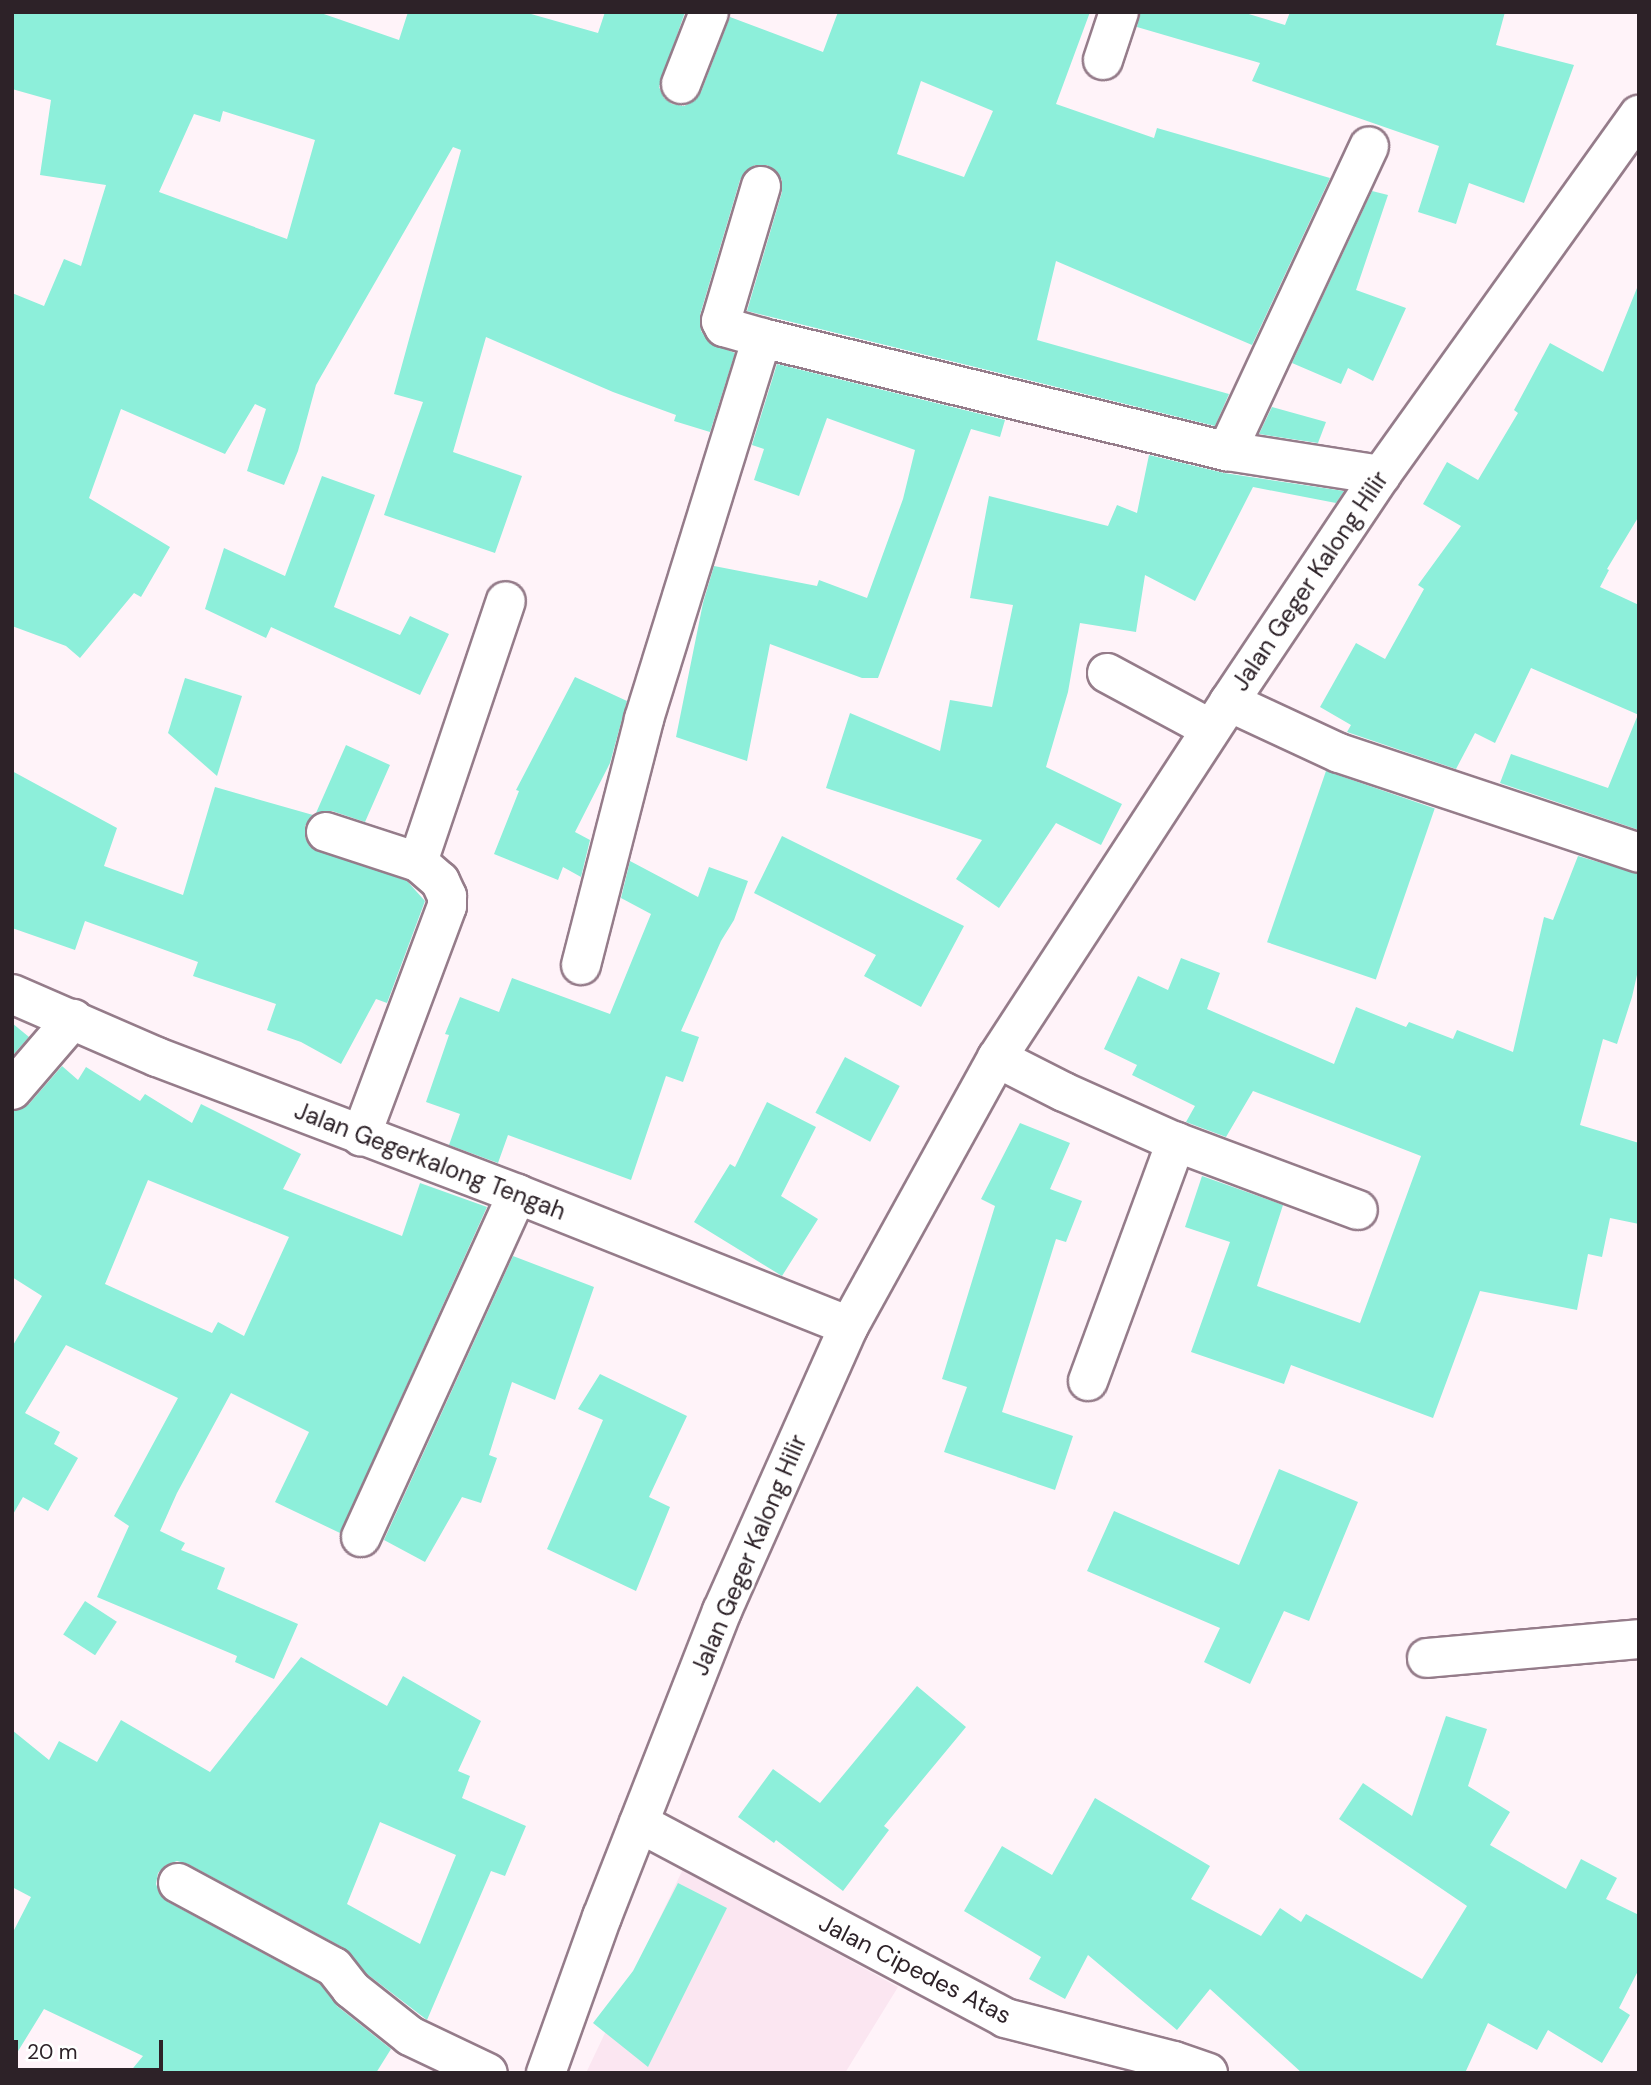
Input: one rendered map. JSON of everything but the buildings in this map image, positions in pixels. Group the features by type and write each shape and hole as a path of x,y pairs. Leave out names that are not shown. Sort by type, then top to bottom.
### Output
{"street":[{"path":"681,84 709,12"},
{"path":"1103,60 1119,12"},
{"name":"Jalan Geger Kalong Hilir","path":"545,2073 722,1611 849,1326 997,1058 1220,715 1381,475 1639,115"},
{"path":"1227,451 1369,146"},
{"path":"761,186 721,321 724,327 1227,451 1381,475"},
{"path":"581,965 644,719 762,338"},
{"path":"418,862 506,601"},
{"path":"1107,673 1220,715 1639,853"},
{"path":"326,832 418,862 440,881 447,896 447,906 361,1136"},
{"name":"Jalan Gegerkalong Tengah","path":"12,994 157,1057 517,1194 849,1326"},
{"path":"12,1090 73,1019"},
{"path":"997,1058 1176,1142 1357,1210"},
{"path":"1088,1381 1176,1142"},
{"path":"361,1537 517,1194"},
{"path":"1427,1658 1639,1639"},
{"name":"Jalan Cipedes Atas","path":"639,1823 1005,2018 1174,2061 1208,2073"},
{"path":"178,1883 334,1967 351,1989 411,2036 488,2073"}],"shaded area":[{"path":"683,1869 898,1987 845,2073 586,2073"}]}
